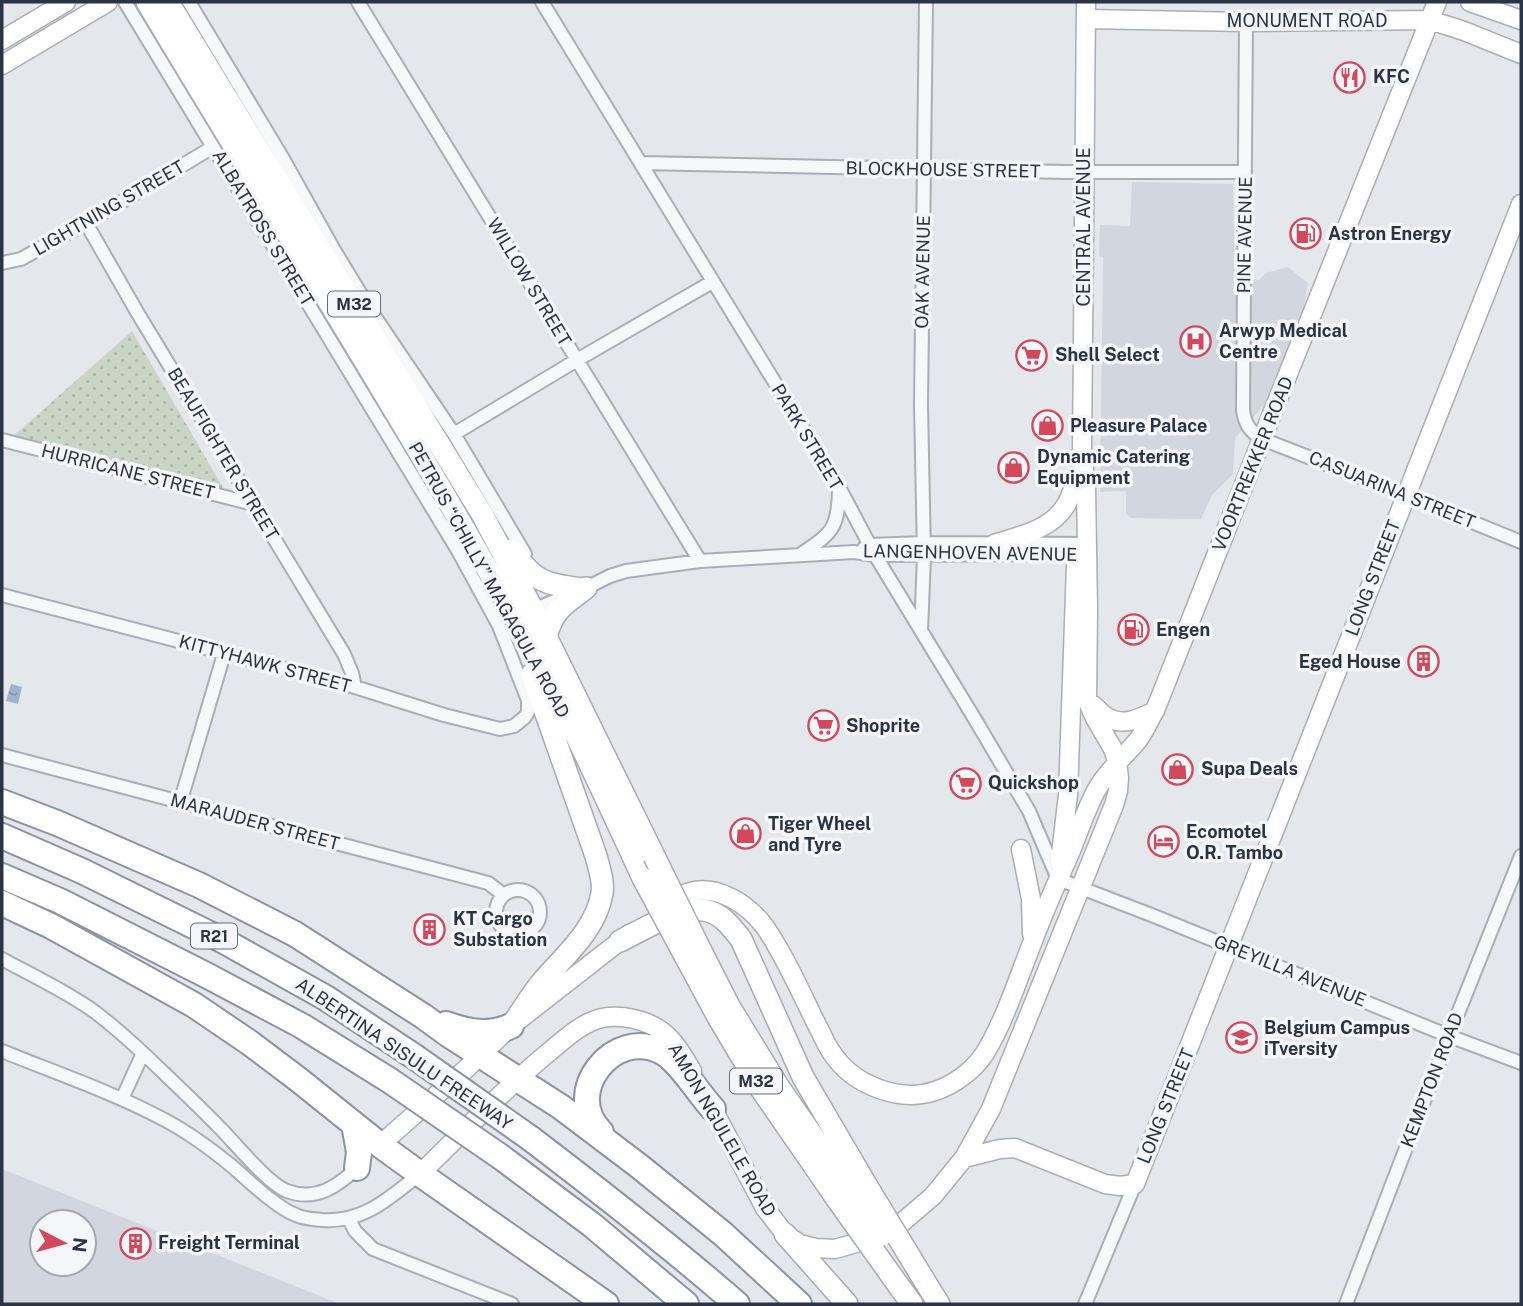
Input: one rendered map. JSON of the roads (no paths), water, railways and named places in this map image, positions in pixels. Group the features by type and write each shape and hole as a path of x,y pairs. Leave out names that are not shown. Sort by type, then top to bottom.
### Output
{"highway":[{"path":"2,802 57,823 199,886 295,934 561,1107 723,1234 799,1304"},
{"name":"ALBERTINA SISULU FREEWAY","path":"2,836 82,871 224,941 326,998 530,1138 649,1230 737,1304"},
{"name":"ALBERTINA SISULU FREEWAY","path":"2,876 60,901 208,976 302,1026 389,1080 502,1157 592,1225 686,1304"},
{"path":"2,903 51,926 194,1005 250,1043 380,1145 606,1304"},
{"path":"423,1016 459,1029 481,1033 500,1031 511,1026"},
{"path":"639,1166 598,1129 588,1114 588,1087 605,1060 637,1046 662,1052 682,1071 713,1109"},
{"path":"354,1124 359,1152 357,1168"}],"main road":[{"path":"2,40 66,2"},
{"path":"2,65 108,2"},
{"name":"PETRUS “CHILLY” MAGAGULA ROAD","path":"147,2 412,442 521,616 546,637 654,856 718,1017 760,1086 853,1194 913,1289 930,1304"},
{"name":"PETRUS “CHILLY” MAGAGULA ROAD","path":"168,2 482,514 521,616 643,878 691,951"},
{"name":"VOORTREKKER ROAD","path":"1117,761 1145,730 1155,710 1437,2"},
{"path":"1470,2 1521,20"},
{"name":"MONUMENT ROAD","path":"1086,10 1246,22 1430,20 1521,54"},
{"name":"CENTRAL AVENUE","path":"1058,879 1068,795 1086,487 1082,452 1086,10"},
{"path":"35,20 46,38"},
{"name":"LONG STREET","path":"1135,1184 1521,204"},
{"name":"CENTRAL AVENUE","path":"1081,549 1078,474 1082,452"},
{"path":"994,544 1035,531 1059,515 1073,491 1078,474"},
{"path":"482,514 529,572 549,583 584,588"},
{"path":"1079,888 1116,798 1119,778 1113,749 1087,700 1088,610 1081,549"},
{"path":"546,637 558,610 584,588"},
{"path":"511,1026 540,984 588,928 602,893 596,856 522,649 521,616"},
{"path":"1087,700 1110,719 1119,721 1140,718 1155,710"},
{"path":"380,1145 511,1026 667,904 686,893 699,890 716,891 730,897 764,925 832,1054 847,1071 867,1084 888,1092 915,1094 935,1091 965,1076 984,1055 1098,787 1117,761"},
{"path":"1021,849 1031,899 1032,941"},
{"name":"AMON NGULELE ROAD","path":"420,1174 516,1079 580,1027 603,1018 625,1017 649,1022 667,1035 682,1053 765,1209 785,1234 800,1244 816,1248 835,1249 863,1241 899,1224 933,1196 964,1158 991,1109 1079,888"},
{"path":"620,941 672,915 691,910 708,911 726,920 741,939 853,1194 913,1289 939,1304"},
{"path":"964,1158 1015,1148 1105,1184 1135,1184"},
{"path":"785,1234 847,1304"}],"street":[{"name":"ALBATROSS STREET","path":"125,2 450,538 508,646 528,700 525,717"},
{"path":"189,2 366,304 454,434 532,566 547,576"},
{"name":"WILLOW STREET","path":"358,2 700,561"},
{"name":"PARK STREET","path":"542,2 839,489 1029,811 1058,879"},
{"name":"OAK AVENUE","path":"921,632 924,549 921,391 926,2"},
{"name":"PINE AVENUE","path":"1246,22 1242,410 1248,427 1262,439"},
{"name":"LIGHTNING STREET","path":"2,263 21,259 213,147"},
{"name":"BLOCKHOUSE STREET","path":"641,163 925,170 1245,172"},
{"name":"BEAUFIGHTER STREET","path":"86,223 344,654 355,687"},
{"path":"454,434 712,282"},
{"name":"CASUARINA STREET","path":"1262,439 1521,542"},
{"name":"HURRICANE STREET","path":"2,440 253,504"},
{"path":"801,555 821,540 835,524 839,510 839,489"},
{"name":"LANGENHOVEN AVENUE","path":"924,549 994,544 1081,549"},
{"name":"LANGENHOVEN AVENUE","path":"521,616 626,571 700,561 873,550 1081,549"},
{"name":"KITTYHAWK STREET","path":"2,595 355,687 444,715 500,729 514,726 525,717"},
{"path":"180,803 224,654"},
{"name":"MARAUDER STREET","path":"2,755 488,883 504,895"},
{"name":"KEMPTON ROAD","path":"1346,1304 1521,856"},
{"name":"GREYILLA AVENUE","path":"1058,879 1521,1063"},
{"path":"2,959 94,1012 143,1053 220,1127 258,1168 285,1191 313,1195 325,1191 343,1180 380,1145"},
{"path":"2,1051 122,1099 165,1120 207,1146 263,1193 296,1215 321,1220 349,1219 362,1215 385,1202 420,1174"},
{"path":"122,1099 143,1053"},
{"name":"LONG STREET","path":"1085,1304 1135,1184"},
{"path":"349,1219 355,1231 373,1249 512,1304"}],"water":[{"path":"11,684 22,687 18,704 6,701"}],"place":[{"name":"KFC","path":"1350,77"},
{"name":"Astron Energy","path":"1305,234"},
{"name":"Arwyp Medical Centre","path":"1196,341"},
{"name":"Shell Select","path":"1032,355"},
{"name":"Pleasure Palace","path":"1047,426"},
{"name":"Dynamic Catering Equipment","path":"1014,467"},
{"name":"Engen","path":"1133,630"},
{"name":"Eged House","path":"1424,662"},
{"name":"Shoprite","path":"823,726"},
{"name":"Supa Deals","path":"1178,769"},
{"name":"Quickshop","path":"965,783"},
{"name":"Tiger Wheel and Tyre","path":"745,834"},
{"name":"Ecomotel O.R. Tambo","path":"1163,842"},
{"name":"KT Cargo Substation","path":"430,929"},
{"name":"Belgium Campus iTversity","path":"1241,1038"},
{"name":"Freight Terminal","path":"135,1243"}]}
